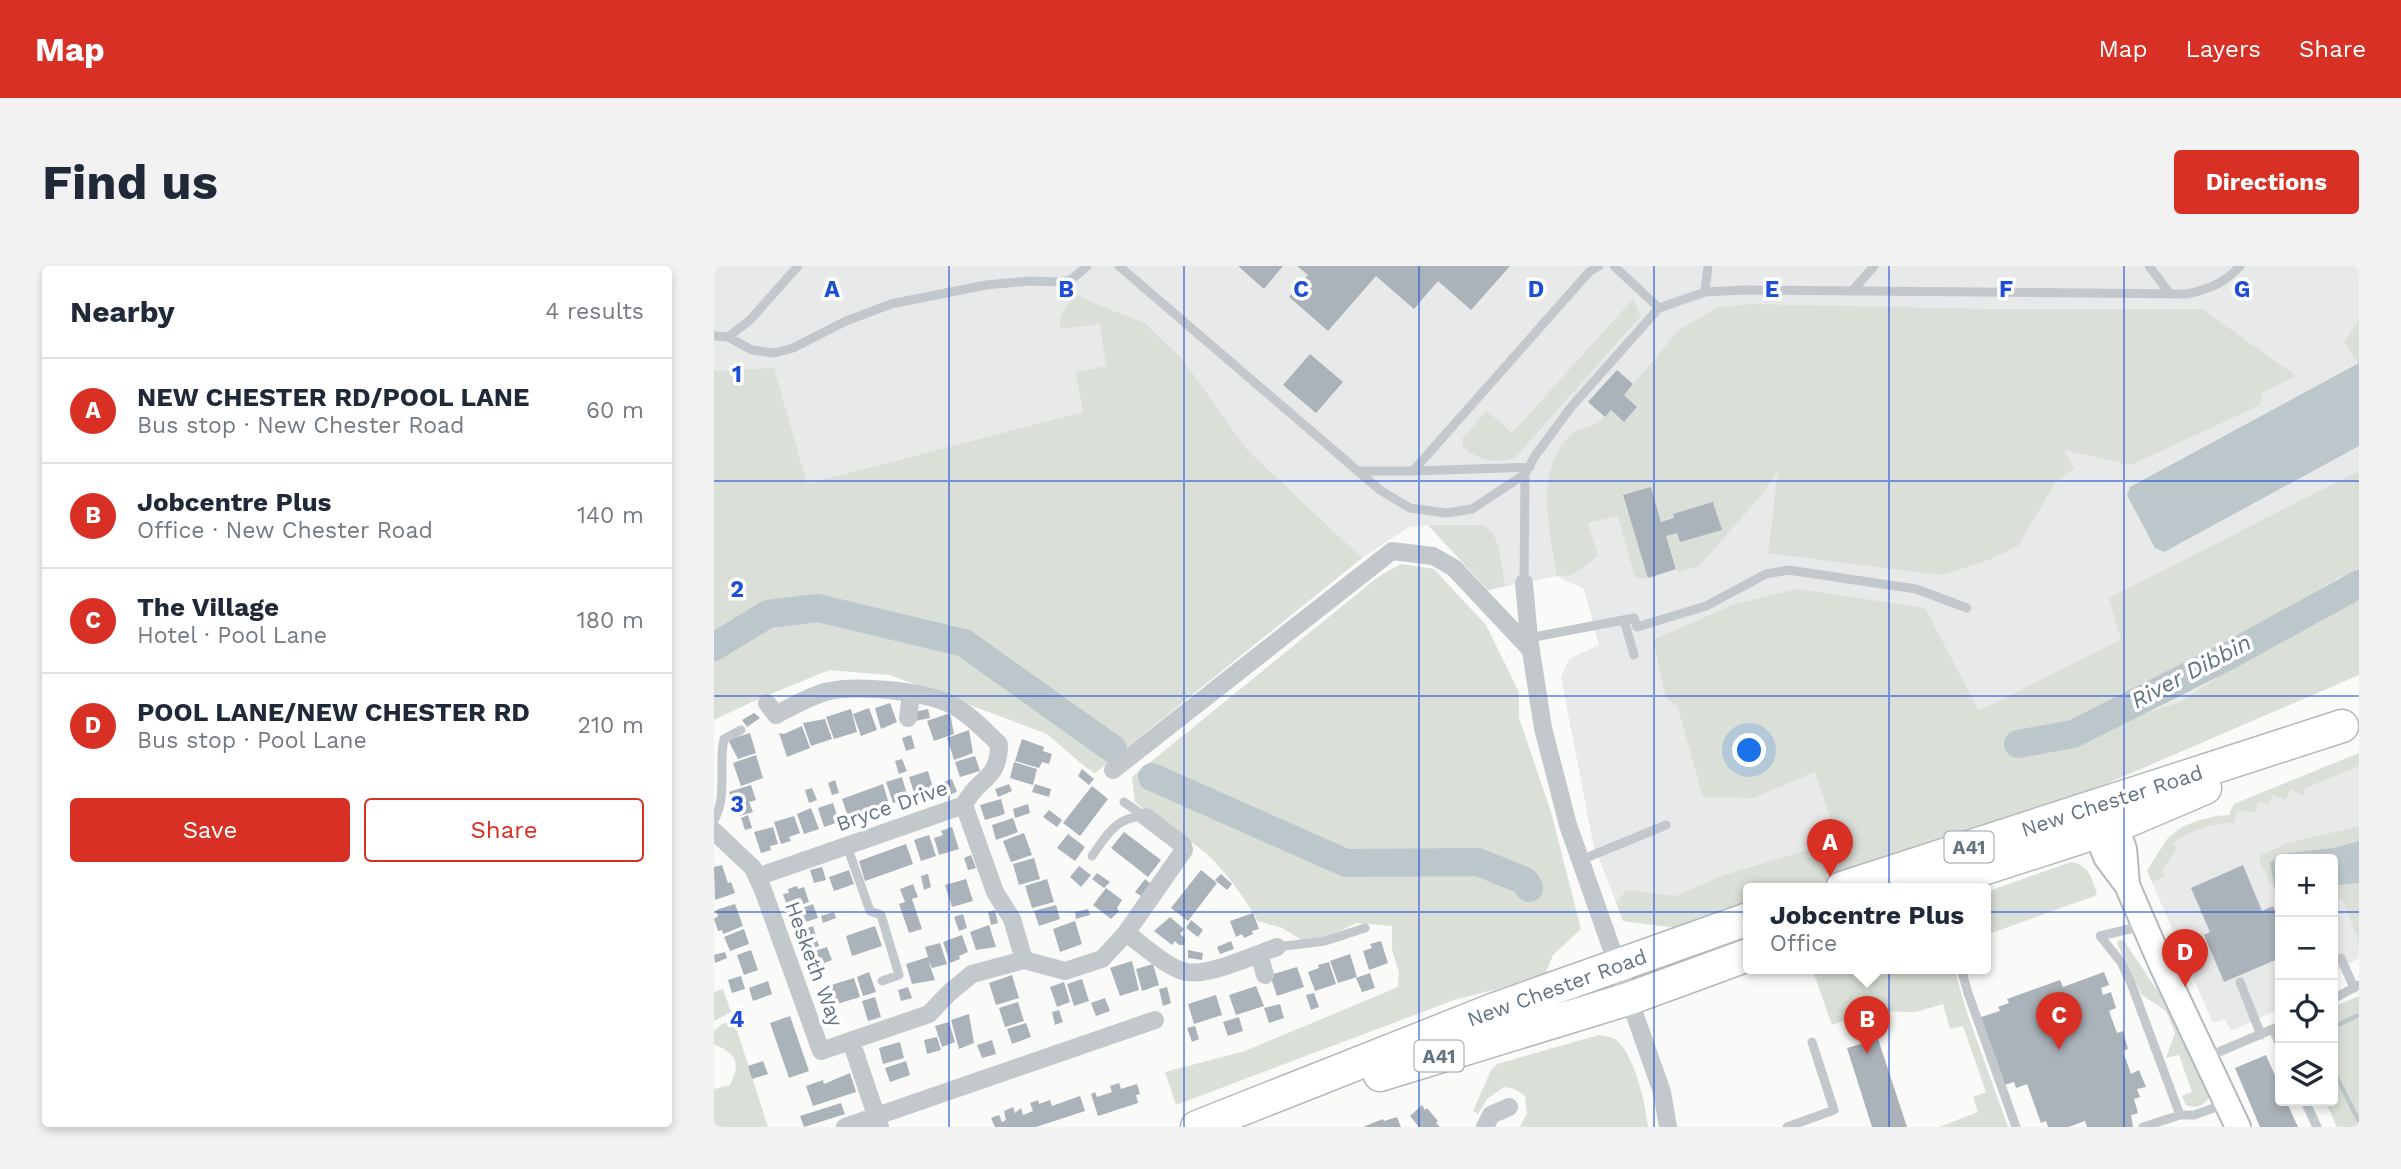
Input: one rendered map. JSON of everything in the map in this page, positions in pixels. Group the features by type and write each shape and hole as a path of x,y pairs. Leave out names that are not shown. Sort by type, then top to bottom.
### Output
{"highway":[{"name":"New Chester Road","path":"1938,883 2103,822 2350,722"},
{"name":"New Chester Road","path":"1862,883 2103,822"},
{"name":"New Chester Road","path":"1197,1127 1495,1009 1743,921"},
{"name":"New Chester Road","path":"1249,1107 1382,1074 1628,999 1743,957"}],"street":[{"path":"1113,770 1392,551 1433,556 1454,568 1530,644"},
{"path":"1524,583 1543,728 1568,825 1662,1093 1668,1127"},
{"path":"767,703 776,715 824,692 845,689 911,694 951,704 999,744 999,757 994,773 975,787 964,805"},
{"path":"908,718 911,694"},
{"name":"Bryce Drive","path":"757,877 964,805 995,892 1012,919 1024,960"},
{"path":"851,1041 929,1014 972,974 1024,960 1065,971 1102,959 1126,933 1184,850 1183,845 1146,817"},
{"path":"2103,822 2106,856 2127,885 2143,925 2238,1127"},
{"name":"Hesketh Way","path":"714,831 752,868 757,877 821,1051 851,1041 878,1121"},
{"path":"1126,933 1174,967 1187,972 1225,966 1277,947"},
{"path":"1259,954 1265,975"},
{"path":"845,1127 878,1121 1155,1020"},
{"path":"1485,1127 1491,1115 1508,1107"}],"lane":[{"path":"728,337 750,320 798,266"},
{"path":"714,336 728,337 752,350 774,353 793,348 846,321 891,304 986,285 1029,281 1061,282 1072,279 1087,266"},
{"path":"1119,266 1380,490 1410,508 1446,513 1472,509 1527,471 1571,407 1659,308 1705,292 1853,290 2187,294 2212,288 2232,275 2240,266"},
{"path":"1413,471 1589,272 1599,266"},
{"path":"1614,266 1659,308"},
{"path":"1705,292 1708,266"},
{"path":"1853,290 1874,266"},
{"path":"2150,266 2170,294"},
{"path":"1358,471 1527,471"},
{"path":"1524,583 1527,471"},
{"path":"1530,644 1634,618 1637,627 1648,624 1706,606 1766,573 1788,570 1916,589 1968,608"},
{"path":"1624,620 1634,655"},
{"path":"714,820 721,801 721,754 724,739 741,730"},
{"path":"1124,802 1146,817"},
{"path":"1092,856 1118,823 1140,816 1146,817"},
{"path":"1581,860 1666,825"},
{"path":"847,846 870,911 881,915 899,975 882,981"},
{"path":"2143,925 2100,936 2121,962 2131,983 2180,1115"},
{"path":"1277,947 1325,941 1365,928"},
{"path":"2338,996 2356,986 2341,958"},
{"path":"1963,974 2016,1127"},
{"path":"2240,982 2261,1035"},
{"path":"2206,1058 2275,1029"},
{"path":"1787,1127 1834,1110 1812,1042"},
{"path":"2143,1127 2160,1125 2180,1115 2194,1115 2227,1103"},
{"path":"2307,1106 2317,1127"}],"shaded area":[{"path":"714,266 2359,266 2359,675 1825,883 1743,883 1743,889 1623,921 1593,843 1561,677 1569,659 1599,645 1584,589 1557,576 1488,590 1428,525 1409,527 1362,558 1156,724 714,577"},
{"path":"1075,293 1088,301 1145,323 1183,360 1247,450 1362,558 1095,773 1047,734 890,675 829,670 714,720 714,371 774,368 807,484 1083,412 1076,373 1106,366 1100,324 1060,329 1061,316"},
{"path":"1633,299 1641,316 1515,458 1488,460 1463,447 1462,439 1487,411 1512,433"},
{"path":"1750,304 1985,309 2202,309 2296,376 2263,392 2260,405 2131,465 2064,450 2074,468 2055,483 2018,546 1986,561 1941,575 1768,553 1778,472 1699,566 1678,572 1666,536 1677,533 1680,542 1721,530 1714,503 1661,522 1651,487 1623,496 1648,578 1635,578 1618,516 1588,523 1598,556 1572,575 1557,576 1547,503 1551,467 1559,450 1570,435 1599,422 1611,410 1624,422 1637,407 1624,395 1680,329 1717,308"},
{"path":"2359,320 2359,363 2358,363 2344,342"},
{"path":"2359,363 2359,446 2164,552 2155,548 2127,495 2130,487"},
{"path":"2359,471 2359,572 2347,579 2341,576 2225,648 2078,722 2019,737 2049,751 2107,726 2180,702 2248,657 2359,597 2359,675 2027,818 1827,883 1743,883 1743,910 1684,929 1623,921 1616,902 1627,890 1676,896 1724,875 1838,841 1815,772 1753,798 1703,797 1677,705 1666,698 1653,640 1735,604 1798,589 1925,608 1979,711 2121,640 2109,598"},
{"path":"1428,525 1482,525 1489,529 1500,551 1505,586 1488,590"},
{"path":"1401,564 1434,569 1486,625 1519,692 1519,718 1551,812 1581,929 1553,955 1544,977 1454,1000 1176,1105 1165,1072 1245,1051 1398,987 1399,972 1392,950 1392,926 1356,923 1324,939 1304,941 1282,928 1258,921 1213,860 1135,802 1132,777 1378,577"},
{"path":"2359,753 2359,826 2287,843 2261,855 2275,891 2275,1011 2231,1031 2225,1019 2213,1023 2147,871 2168,837 2183,826 2215,816 2229,815 2234,804"},
{"path":"2359,753 2359,766 2303,789 2305,797 2291,789 2285,800 2273,795 2268,804 2259,802 2255,813 2237,810 2234,823 2202,828 2180,838 2173,843 2177,848 2161,872 2165,876 2152,882 2147,871 2163,846 2179,830 2212,817 2229,815 2234,804"},
{"path":"2359,826 2359,841 2337,847 2275,854 2275,891 2259,861 2261,855 2287,843"},
{"path":"2359,841 2359,883 2338,885 2338,854 2279,854 2337,847"},
{"path":"2275,858 2275,891 2270,863"},
{"path":"2071,862 2086,869 2097,895 1991,933 1991,890"},
{"path":"2359,883 2359,942 2342,899 2338,899 2338,885"},
{"path":"2338,899 2342,899 2359,942 2359,958 2338,970"},
{"path":"2119,940 2124,941 2172,1012 2210,1096 2200,1106 2186,1105 2182,1096 2192,1092 2179,1055 2166,1058 2175,1033 2166,1011 2142,995 2117,944"},
{"path":"1814,974 1956,974 2008,1127 1939,1127 1978,1112 1973,1097 1986,1092 1963,1026 1950,1029 1943,1004 1916,1012 1869,1011 1832,1025"},
{"path":"723,989 731,1012 714,1021 714,992"},
{"path":"2359,996 2359,1127 2337,1127 2327,1106 2338,1106 2338,1005"},
{"path":"734,1021 768,1127 714,1127 714,1089 730,1085 736,1065 728,1052 714,1044 714,1031 722,1024"},
{"path":"1599,1035 1615,1039 1628,1055 1642,1093 1648,1127 1520,1127 1527,1113 1525,1096 1515,1089 1504,1087 1487,1099 1478,1114 1473,1111 1491,1070 1497,1064"}],"building":[{"path":"1238,266 1283,266 1264,289"},
{"path":"1297,266 1510,266 1471,310 1438,281 1414,309 1376,276 1328,331 1289,297 1308,275"},
{"path":"1310,354 1343,382 1316,413 1283,385"},
{"path":"1617,370 1633,384 1624,395 1637,407 1624,422 1611,410 1605,417 1588,402"},
{"path":"1651,487 1661,522 1674,518 1673,514 1713,502 1722,530 1680,542 1677,533 1666,536 1676,569 1648,578 1623,495"},
{"path":"890,703 897,722 881,729 875,708"},
{"path":"869,708 877,730 861,736 853,714"},
{"path":"851,709 857,732 834,739 826,717"},
{"path":"928,709 930,718 915,721 914,712"},
{"path":"754,713 760,718 747,727 742,720"},
{"path":"950,713 954,734 934,741 927,721"},
{"path":"825,719 832,739 811,746 803,723"},
{"path":"802,726 810,748 787,757 779,733 784,734"},
{"path":"969,730 973,753 954,760 947,738"},
{"path":"750,733 756,753 738,759 728,740"},
{"path":"911,735 915,748 906,751 902,738"},
{"path":"1022,739 1044,747 1043,751 1052,754 1049,764 1042,762 1039,768 1015,761"},
{"path":"756,755 763,778 741,786 733,763"},
{"path":"975,756 980,771 960,777 955,762"},
{"path":"902,759 907,771 899,774 895,761"},
{"path":"1014,762 1037,769 1033,785 1010,778"},
{"path":"1082,769 1094,779 1089,785 1078,776"},
{"path":"928,771 933,788 927,790 928,795 916,799 909,777"},
{"path":"902,777 908,798 893,803 886,782"},
{"path":"952,779 957,792 942,797 938,784"},
{"path":"835,780 839,793 832,795 828,783"},
{"path":"883,784 889,804 854,814 856,818 849,820 842,799"},
{"path":"1009,784 1012,791 998,797 995,789"},
{"path":"1035,784 1051,789 1049,797 1032,792"},
{"path":"751,785 756,800 749,802 753,812 739,816 729,792"},
{"path":"1092,786 1108,799 1080,836 1063,823"},
{"path":"812,788 817,800 809,803 805,790"},
{"path":"1001,799 1005,814 985,820 980,805"},
{"path":"833,803 839,822 824,827 818,808"},
{"path":"1028,804 1030,813 1015,818 1013,809"},
{"path":"811,808 819,829 804,834 797,814"},
{"path":"1049,810 1062,820 1057,827 1043,817"},
{"path":"748,815 752,828 745,830 741,818"},
{"path":"794,816 800,833 789,837 791,841 781,844 774,822"},
{"path":"1013,818 1018,832 996,840 992,825"},
{"path":"773,827 778,844 761,853 754,832"},
{"path":"952,827 959,849 939,855 934,838 943,835 941,831"},
{"path":"1124,832 1161,860 1148,877 1111,848"},
{"path":"1024,833 1032,855 1011,862 1003,841"},
{"path":"1068,834 1085,847 1075,861 1057,848"},
{"path":"929,835 936,856 921,861 914,840"},
{"path":"906,844 913,864 865,881 859,861"},
{"path":"971,855 976,868 968,870 964,858"},
{"path":"1034,858 1040,879 1019,885 1013,864"},
{"path":"722,865 728,883 731,882 735,893 715,900 714,867"},
{"path":"2243,865 2262,911 2273,906 2275,911 2275,960 2224,982 2204,935 2210,932 2191,888"},
{"path":"1079,866 1091,875 1081,887 1070,877"},
{"path":"822,867 826,880 814,883 810,870"},
{"path":"849,870 854,884 834,891 829,877"},
{"path":"1201,870 1217,883 1188,921 1171,908"},
{"path":"1097,873 1110,882 1104,888 1092,879"},
{"path":"928,874 931,887 924,890 921,876"},
{"path":"1221,874 1232,884 1227,890 1215,880"},
{"path":"966,879 973,901 952,907 945,885"},
{"path":"1047,879 1054,902 1032,908 1025,886"},
{"path":"1145,879 1151,884 1141,896 1135,892"},
{"path":"913,884 918,897 912,899 922,929 909,933 899,904 905,902 900,889"},
{"path":"797,886 798,889 804,887 809,902 788,909 783,894 789,893 788,889"},
{"path":"1106,888 1122,900 1117,908 1119,911 1111,919 1093,905"},
{"path":"735,904 743,926 723,934 722,930 718,931 714,919 718,916 716,910"},
{"path":"813,904 818,918 799,924 794,911"},
{"path":"1056,905 1060,919 1039,926 1034,911"},
{"path":"1088,909 1090,915 1076,919 1075,912"},
{"path":"995,910 998,923 991,925 988,912"},
{"path":"834,912 836,918 823,923 821,916"},
{"path":"1253,913 1259,929 1244,938 1242,934 1236,937 1230,921"},
{"path":"963,914 967,928 959,931 954,917"},
{"path":"1170,917 1184,929 1180,934 1185,938 1184,945 1175,941 1172,945 1154,931"},
{"path":"1191,920 1203,930 1198,937 1186,928"},
{"path":"1075,921 1082,944 1060,952 1053,929"},
{"path":"989,925 996,947 976,950 970,932"},
{"path":"813,926 819,946 806,951 799,931"},
{"path":"875,926 882,946 852,956 846,936"},
{"path":"744,929 749,944 730,951 724,937"},
{"path":"962,935 968,952 950,963 943,942"},
{"path":"1231,941 1234,949 1220,954 1217,947"},
{"path":"1381,941 1388,963 1369,970 1363,951 1372,948 1370,944"},
{"path":"940,943 947,964 932,968 928,960 935,980 912,984 906,964 928,957 925,947"},
{"path":"827,947 832,960 819,965 815,951"},
{"path":"751,950 758,970 744,975 737,955"},
{"path":"1188,950 1203,953 1202,960 1188,958"},
{"path":"725,952 727,958 715,963 714,955"},
{"path":"1350,954 1357,977 1338,983 1330,961"},
{"path":"1132,961 1139,990 1120,996 1110,968"},
{"path":"1329,962 1336,984 1315,991 1308,972"},
{"path":"1153,964 1159,985 1142,991 1136,969"},
{"path":"1297,967 1304,987 1277,996 1270,975"},
{"path":"869,972 876,992 863,996 857,977"},
{"path":"2104,972 2109,985 2101,988 2103,995 2111,992 2116,1008 2109,1011 2117,1033 2123,1031 2128,1049 2123,1051 2131,1074 2139,1070 2146,1087 2137,1089 2140,1097 2134,1099 2138,1113 2131,1115 2133,1127 2087,1127 2085,1121 2069,1127 2048,1127 2046,1121 2041,1123 2027,1084 2016,1088 2014,1082 2004,1085 1981,1017 2000,1011 1998,1007 2009,1003 2007,999 2060,980 2063,987"},
{"path":"1370,973 1375,988 1362,992 1356,978"},
{"path":"1012,975 1019,998 996,1005 989,983"},
{"path":"741,976 745,989 732,993 728,980"},
{"path":"854,978 860,997 824,1008 818,989"},
{"path":"1082,979 1089,1001 1074,1006 1067,984"},
{"path":"768,981 772,994 753,1001 749,988"},
{"path":"1064,982 1070,1002 1057,1007 1050,987"},
{"path":"1256,986 1264,1006 1236,1015 1229,995"},
{"path":"908,987 912,998 901,1001 898,990"},
{"path":"1167,987 1171,1003 1163,1006 1159,989"},
{"path":"1314,993 1319,1007 1311,1010 1306,995"},
{"path":"1216,995 1222,1015 1194,1024 1188,1004"},
{"path":"875,997 881,1017 868,1021 862,1001"},
{"path":"1105,998 1110,1011 1096,1016 1091,1003"},
{"path":"1018,1002 1024,1021 1005,1027 999,1008"},
{"path":"1280,1004 1284,1018 1269,1023 1264,1008"},
{"path":"1059,1010 1063,1022 1055,1025 1052,1012"},
{"path":"969,1014 974,1043 959,1049 951,1020"},
{"path":"790,1016 809,1071 789,1078 770,1023"},
{"path":"1239,1017 1243,1031 1228,1036 1223,1022"},
{"path":"949,1022 955,1042 942,1047 935,1026"},
{"path":"1026,1023 1031,1037 1012,1044 1007,1029"},
{"path":"1195,1026 1199,1039 1192,1042 1187,1028"},
{"path":"937,1037 941,1050 927,1054 924,1040"},
{"path":"1878,1039 1907,1127 1872,1127 1847,1048"},
{"path":"992,1040 996,1054 982,1058 977,1045"},
{"path":"900,1042 904,1058 883,1064 879,1048"},
{"path":"2266,1055 2275,1076 2275,1106 2288,1106 2298,1127 2260,1127 2235,1068"},
{"path":"763,1061 768,1074 752,1079 748,1066"},
{"path":"906,1061 910,1075 890,1082 885,1068"},
{"path":"850,1073 856,1092 813,1106 806,1086 823,1080 824,1084"},
{"path":"1119,1083 1121,1089 1137,1084 1140,1094 1136,1095 1138,1103 1098,1116 1091,1094 1095,1092 1097,1097 1112,1092 1110,1086"},
{"path":"1080,1096 1085,1111 1036,1127 995,1127 991,1118 999,1115 1002,1122 1006,1120 1004,1111 1013,1107 1015,1113 1021,1108 1023,1115 1033,1111 1030,1103 1038,1100 1039,1104 1050,1100 1052,1106"},
{"path":"841,1103 845,1114 804,1127 800,1116"},
{"path":"1422,1105 1438,1121 1436,1123 1440,1127 1419,1127 1410,1116"},
{"path":"1397,1117 1401,1127 1363,1127 1383,1119 1384,1121"}],"waterway":[{"name":"River Dibbin","path":"2018,744 2073,734 2230,655 2359,584"},
{"path":"714,647 768,614 818,608 964,643 1113,749"},
{"path":"1152,777 1346,863 1478,862 1525,881 1529,888"},
{"path":"2338,1025 2359,1015"},
{"path":"2338,1080 2359,1121"}],"place":[{"name":"NEW CHESTER RD/POOL LANE","path":"1830,877"},
{"name":"POOL LANE/NEW CHESTER RD","path":"2185,987"},
{"name":"The Village","path":"2059,1050"},
{"name":"Jobcentre Plus","path":"1867,1054"}]}
